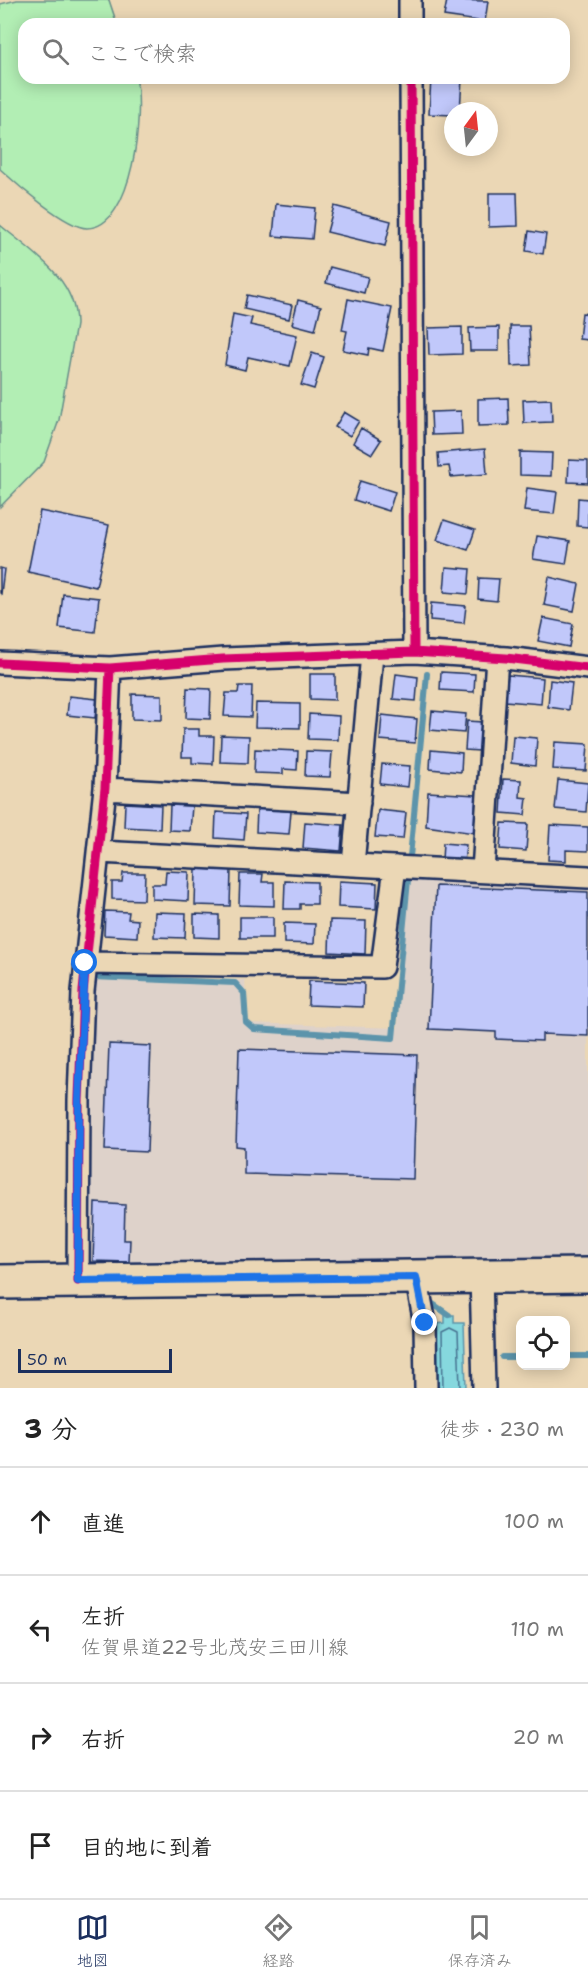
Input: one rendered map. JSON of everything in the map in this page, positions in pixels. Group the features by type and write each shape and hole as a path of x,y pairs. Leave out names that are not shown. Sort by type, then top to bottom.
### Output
{"main road":[{"path":"0,1282 588,1275"}],"street":[{"path":"410,0 410,18"},
{"path":"411,84 414,652"},
{"path":"0,663 110,668 223,659 414,652 497,657 588,668"},
{"path":"353,865 372,654"},
{"path":"483,871 497,657"},
{"path":"78,1281 79,1100 85,963 105,789 110,668"},
{"path":"105,789 359,803"},
{"path":"99,852 588,877"},
{"path":"85,963 382,968 395,867"},
{"path":"482,1276 484,1388"},
{"path":"416,1277 425,1323 426,1388"}],"shaded area":[{"path":"405,878 588,887 588,1259 86,1264 87,1075 92,978 245,980 247,1023 398,1028"}],"green space":[{"path":"17,0 109,0 115,18 18,18 18,84 137,84 138,115 132,165 116,209 103,223 87,228 67,221 42,204 0,169 0,4"},
{"path":"0,225 38,256 61,280 74,309 76,325 59,420 44,462 0,507"}],"water":[{"path":"445,1315 454,1315 454,1323 464,1323 466,1388 437,1388 436,1324 445,1323"}],"building":[{"path":"447,0 488,1 486,18 444,16"},
{"path":"431,84 462,84 461,102 444,102 444,115 429,114"},
{"path":"489,193 517,193 518,226 489,227"},
{"path":"276,204 315,208 312,239 273,236"},
{"path":"334,206 391,221 385,246 327,232"},
{"path":"529,231 546,234 543,254 526,251"},
{"path":"330,267 368,277 364,293 326,283"},
{"path":"247,295 292,305 289,319 244,309"},
{"path":"348,299 392,308 383,351 369,348 368,355 343,350 347,331 342,330"},
{"path":"298,300 321,306 315,330 292,324"},
{"path":"582,313 588,314 588,340 579,339"},
{"path":"233,314 252,318 250,325 297,335 290,366 248,357 245,370 225,365"},
{"path":"510,326 529,326 531,365 511,366"},
{"path":"462,327 462,354 429,355 428,328"},
{"path":"499,327 499,351 470,351 469,328"},
{"path":"312,353 324,357 314,389 301,385"},
{"path":"508,398 509,425 478,426 478,399"},
{"path":"551,399 552,422 524,423 523,400"},
{"path":"461,411 462,434 432,435 431,412"},
{"path":"344,412 359,421 350,436 335,427"},
{"path":"361,428 381,440 372,454 353,443"},
{"path":"485,449 487,474 451,477 449,466 439,467 438,453"},
{"path":"520,452 552,453 551,476 520,475"},
{"path":"569,460 588,461 588,483 568,482"},
{"path":"360,481 395,492 389,511 354,500"},
{"path":"527,488 557,492 554,514 524,511"},
{"path":"578,498 588,499 588,527 577,526"},
{"path":"40,511 109,525 96,587 28,572"},
{"path":"444,520 475,530 468,550 437,540"},
{"path":"537,536 570,541 566,564 533,559"},
{"path":"446,567 470,569 468,594 444,592"},
{"path":"0,568 4,569 1,594 0,593"},
{"path":"549,577 579,584 574,611 544,605"},
{"path":"479,578 499,579 497,601 478,599"},
{"path":"63,594 99,598 95,632 59,628"},
{"path":"431,603 466,606 464,623 430,620"},
{"path":"543,618 573,624 569,647 538,641"},
{"path":"441,672 475,674 474,692 440,690"},
{"path":"310,674 335,674 335,700 310,699"},
{"path":"396,674 418,677 416,701 393,699"},
{"path":"508,675 543,678 541,704 505,701"},
{"path":"550,680 572,683 569,710 548,707"},
{"path":"239,686 252,686 251,717 224,716 226,693 238,693"},
{"path":"187,688 211,689 210,719 186,718"},
{"path":"132,694 162,695 162,720 132,719"},
{"path":"69,696 97,699 95,718 67,715"},
{"path":"256,703 300,704 300,728 255,727"},
{"path":"432,711 466,714 464,733 430,730"},
{"path":"309,714 339,716 338,740 308,739"},
{"path":"382,715 417,719 415,743 380,740"},
{"path":"467,721 482,722 479,751 465,750"},
{"path":"183,729 199,729 199,736 214,736 213,764 192,763 192,757 182,757"},
{"path":"221,735 249,736 248,763 220,762"},
{"path":"513,736 537,738 535,766 511,763"},
{"path":"555,742 588,744 586,771 553,769"},
{"path":"255,749 298,751 297,770 283,769 283,774 254,773"},
{"path":"431,750 462,753 461,772 430,769"},
{"path":"306,751 332,752 330,777 305,776"},
{"path":"382,764 410,766 408,787 380,784"},
{"path":"503,779 521,780 520,797 527,798 525,815 501,813"},
{"path":"558,780 588,783 586,812 555,809"},
{"path":"428,792 476,795 474,833 426,826"},
{"path":"125,803 161,805 160,829 124,827"},
{"path":"170,805 192,806 190,831 169,830"},
{"path":"257,809 291,811 289,834 256,832"},
{"path":"378,810 406,813 403,839 375,837"},
{"path":"216,812 246,814 244,840 215,838"},
{"path":"305,822 343,825 341,851 303,848"},
{"path":"502,823 528,824 526,851 500,849"},
{"path":"550,825 588,827 588,851 566,850 566,861 548,860"},
{"path":"443,843 466,845 464,862 442,860"},
{"path":"196,869 231,870 230,906 195,905"},
{"path":"166,871 189,872 188,901 152,899 152,884 165,884"},
{"path":"123,873 145,873 144,900 112,899 112,882 122,882"},
{"path":"240,874 263,874 262,882 274,882 274,906 239,905"},
{"path":"285,881 317,882 317,904 300,904 300,909 284,909"},
{"path":"339,881 377,883 376,909 338,907"},
{"path":"436,886 588,892 588,1036 542,1034 542,1041 496,1039 496,1032 429,1029"},
{"path":"105,911 129,912 128,919 138,920 137,937 104,935"},
{"path":"155,912 186,913 185,938 154,937"},
{"path":"194,914 219,915 219,938 194,937"},
{"path":"240,917 273,917 273,938 240,938"},
{"path":"330,920 366,921 365,954 329,952"},
{"path":"284,923 315,924 314,944 284,943"},
{"path":"309,981 364,983 363,1007 308,1005"},
{"path":"109,1044 151,1046 147,1152 105,1150"},
{"path":"239,1049 417,1055 413,1179 244,1174 244,1147 236,1146"},
{"path":"95,1203 125,1205 124,1240 130,1240 129,1262 93,1261"}],"waterway":[{"path":"410,857 427,674"},
{"path":"93,977 235,983 244,993 246,1022 254,1029 393,1038 408,880"},
{"path":"430,1302 449,1315"},
{"path":"570,1356 588,1356"},
{"path":"502,1357 516,1357"}],"cycle path":[{"path":"411,84 414,652"},
{"path":"0,663 110,668 223,659 414,652 506,658 588,668"},
{"path":"78,1281 79,1100 83,991 105,788 110,668"}],"route":[{"path":"85,963 79,1100 78,1281 416,1277 425,1323"}]}
